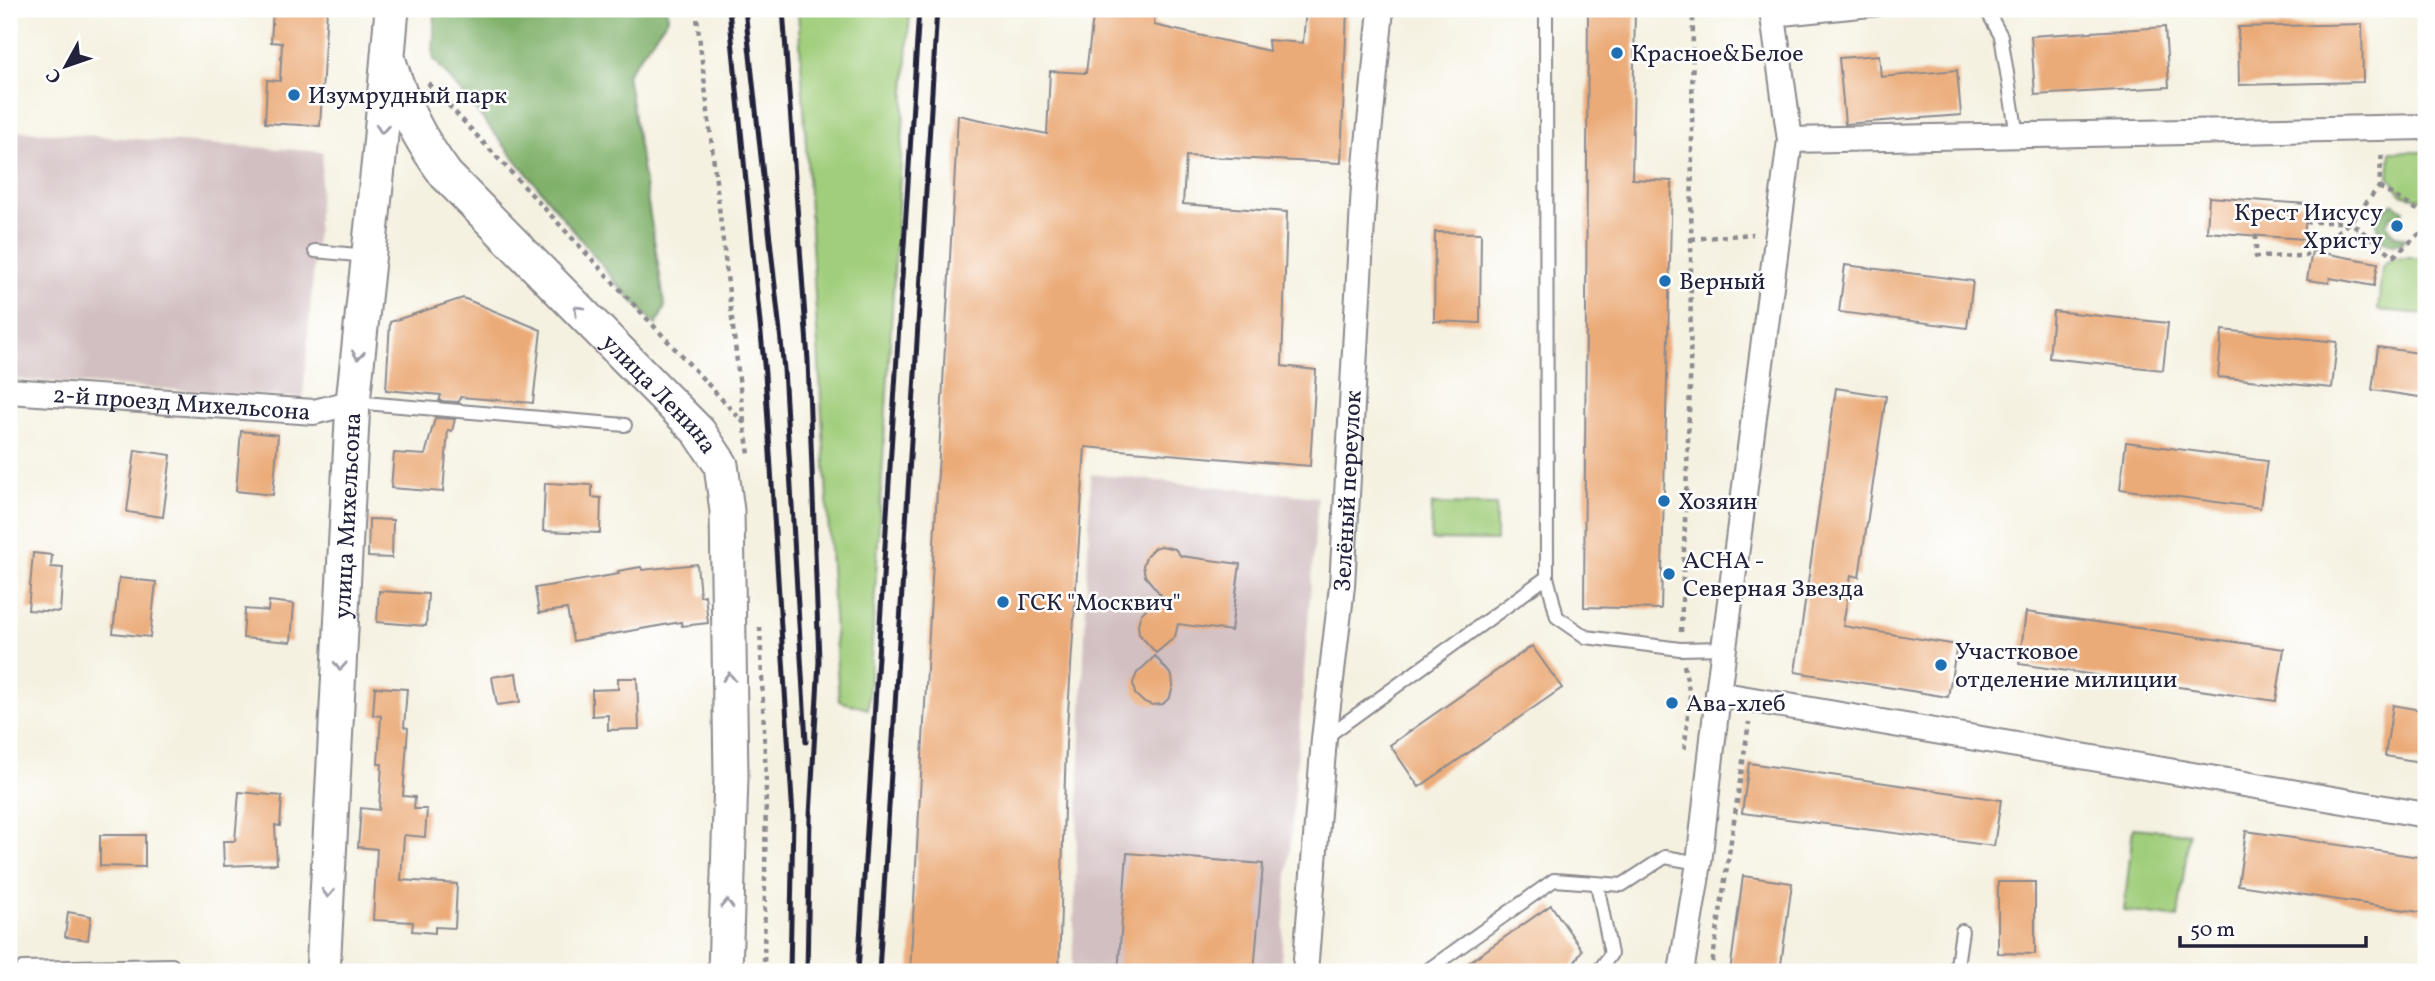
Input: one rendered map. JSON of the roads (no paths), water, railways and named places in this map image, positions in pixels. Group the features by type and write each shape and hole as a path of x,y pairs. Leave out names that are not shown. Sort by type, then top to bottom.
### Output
{"street":[{"name":"улица Михельсона","path":"323,972 353,402 392,9"},
{"name":"Зелёный переулок","path":"1305,972 1324,739 1342,586 1364,186 1381,9"},
{"path":"1681,972 1699,863 1790,139 1772,14"},
{"name":"улица Ленина","path":"388,61 401,100 421,142 446,175 699,432 721,465 727,511 731,777 725,972"},
{"path":"1790,139 2426,127"},
{"path":"376,184 391,168 407,162 422,163 446,175"},
{"name":"2-й проезд Михельсона","path":"9,391 314,412 353,402"},
{"path":"1718,695 2426,815"}],"lane":[{"path":"1546,9 1547,577 1557,617 1586,637 1680,649 1724,649"},
{"path":"1772,14 1880,9"},
{"path":"1986,9 2001,36 2017,135"},
{"path":"315,251 368,257"},
{"path":"353,402 625,425"},
{"path":"1324,739 1547,577"},
{"path":"1425,972 1554,880 1622,885 1665,857 1699,863"},
{"path":"1597,884 1611,954 1598,972"},
{"path":"1956,972 1962,931"},
{"path":"22,972 23,968 172,965 171,972"}],"railway":[{"path":"729,9 765,374 793,817 790,972"},
{"path":"745,9 784,369 806,742"},
{"path":"783,9 808,360 819,661 810,816 807,972"},
{"path":"858,972 919,9"},
{"path":"879,972 937,9"}],"place":[{"name":"Красное&Белое","path":"1617,53"},
{"name":"Изумрудный парк","path":"294,95"},
{"name":"Крест Иисусу Христу","path":"2397,226"},
{"name":"Верный","path":"1665,281"},
{"name":"Хозяин","path":"1664,501"},
{"name":"АСНА - Северная Звезда","path":"1669,574"},
{"name":"ГСК \"Москвич\"","path":"1003,602"},
{"name":"Участковое отделение милиции","path":"1941,665"},
{"name":"Ава-хлеб","path":"1672,703"}]}
